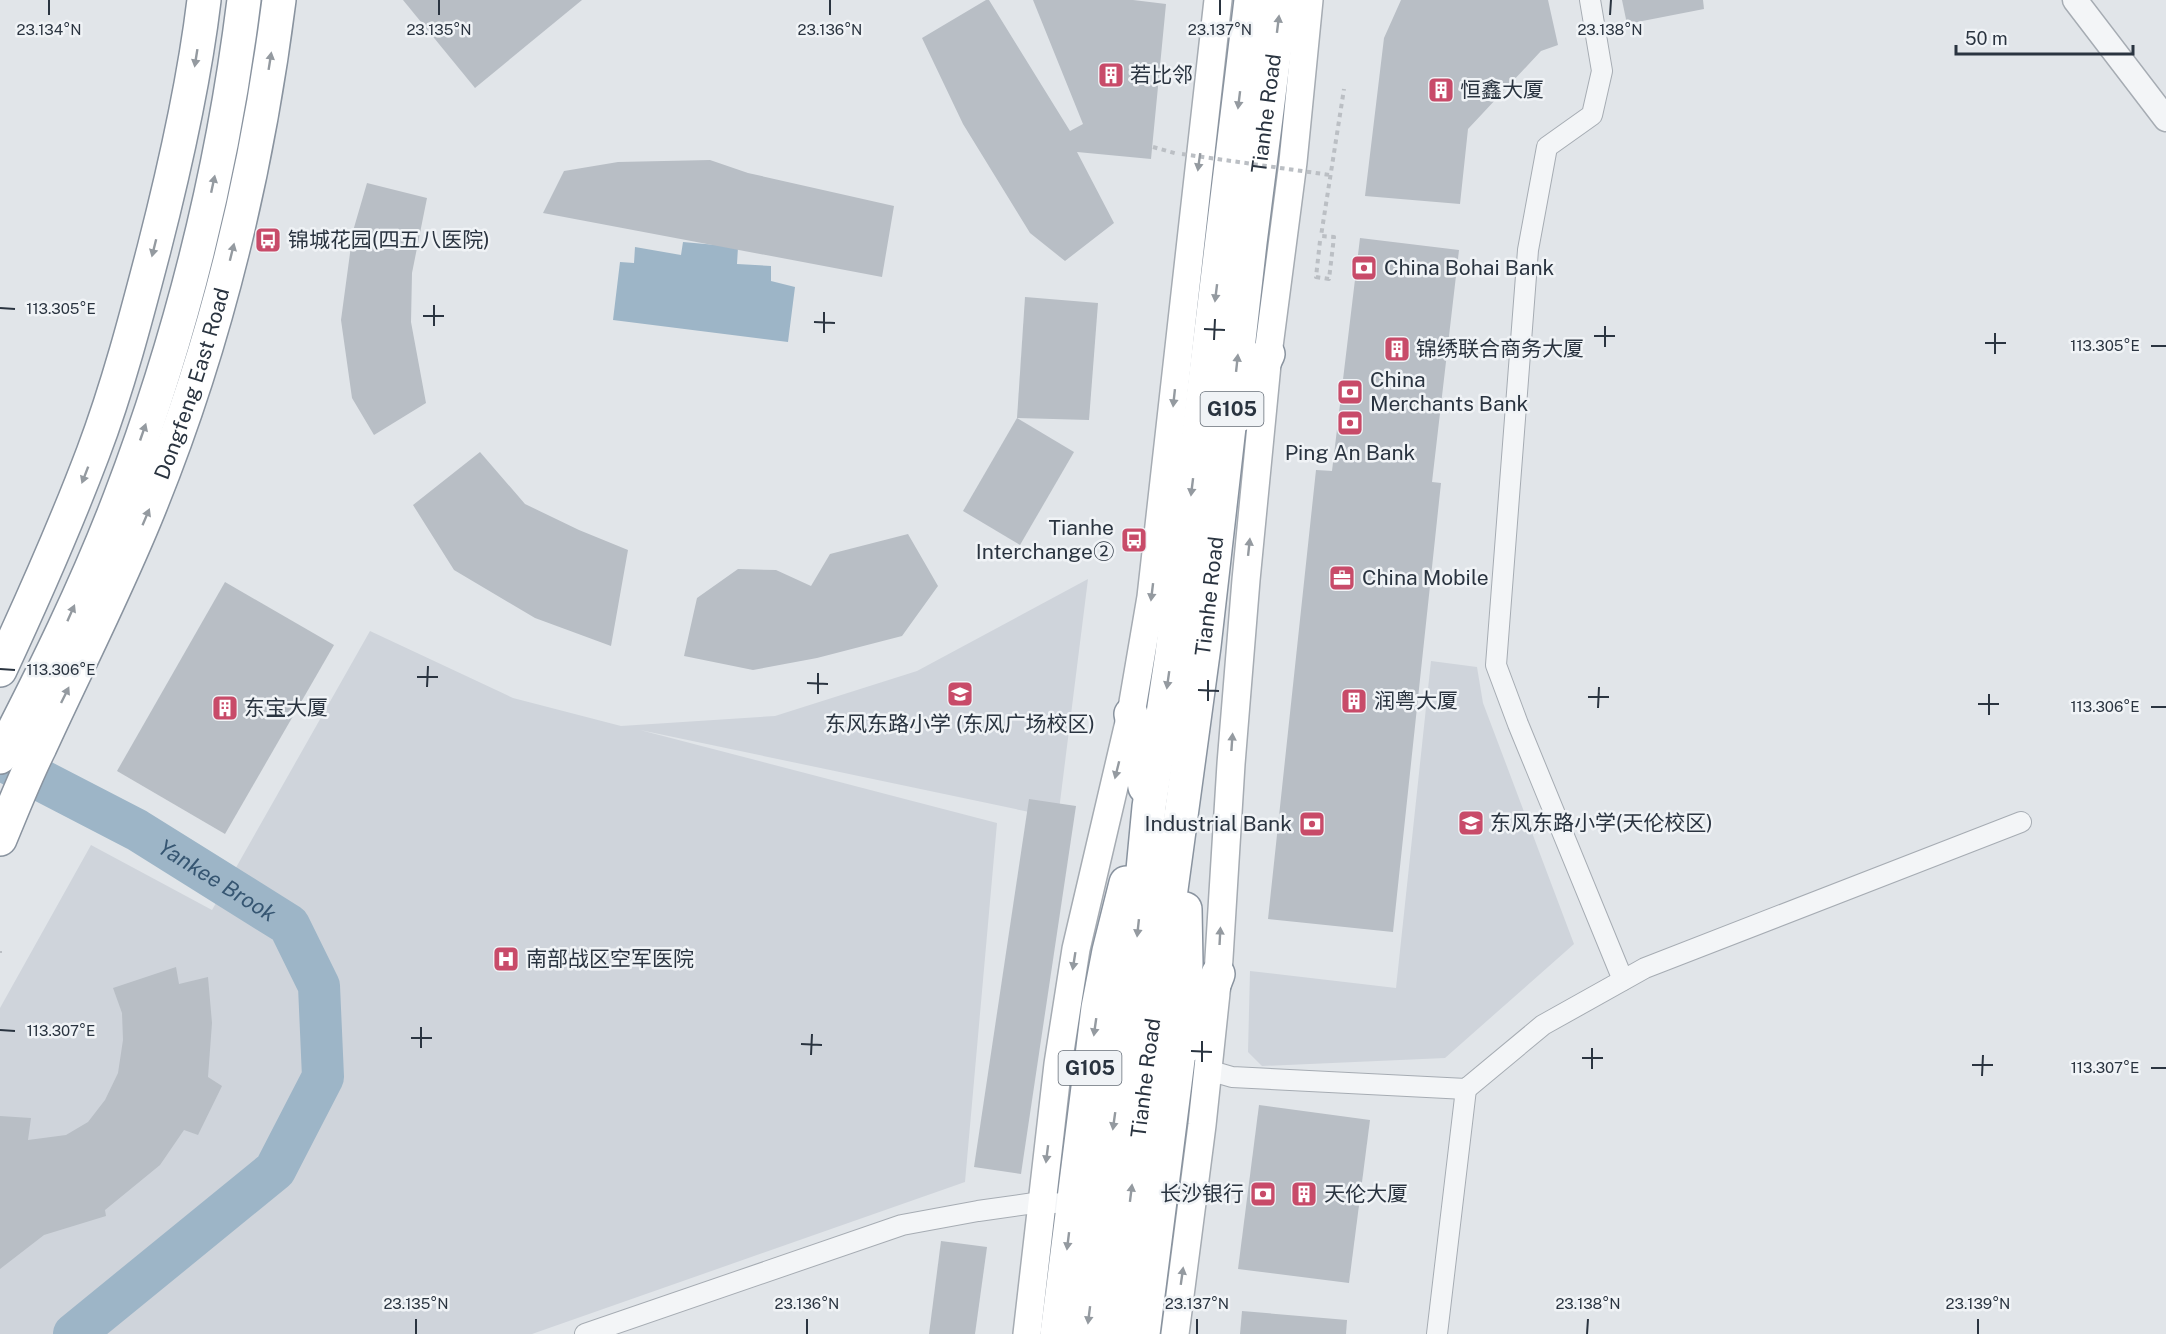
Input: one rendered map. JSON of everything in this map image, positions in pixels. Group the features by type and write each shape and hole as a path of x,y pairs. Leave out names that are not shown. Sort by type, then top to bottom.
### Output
{"highway":[{"path":"0,670 63,529 94,451 114,392 168,192 192,78 204,0"},
{"path":"0,757 62,635 94,561 120,498 167,360 209,204 230,101 244,0"},
{"name":"Dongfeng East Road","path":"0,838 37,752 91,642 134,545 176,440 202,365 219,306 247,189 269,71 279,0"},
{"name":"Tianhe Road","path":"1087,1334 1137,933 1149,807 1172,654 1251,0"},
{"name":"Tianhe Road","path":"1114,1334 1149,1048 1204,646 1281,0"},
{"path":"1228,439 1268,354"},
{"path":"1131,714 1149,807"},
{"name":"G105","path":"1057,1334 1057,1203 1121,898 1149,807"},
{"name":"G105","path":"1143,1334 1183,1012 1186,964 1181,818"},
{"path":"1175,1085 1218,974"}],"main road":[{"path":"1027,1334 1057,1203 1058,1064 1076,948 1131,714 1153,585 1218,0"},
{"path":"1175,1334 1218,974 1236,699 1268,354 1293,162 1309,0"}],"street":[{"path":"1590,0 1602,71 1592,115 1547,147 1528,250 1496,665 1623,980"},
{"path":"2075,0 2166,119"},
{"path":"1208,1070 1232,1077 1466,1089 1543,1025 1645,968 2021,822"},
{"path":"1437,1334 1466,1089"},
{"path":"585,1334 902,1225 978,1211 1057,1203"}],"path":[{"path":"1320,241 1316,278 1329,279 1334,237 1321,236 1344,89"},
{"path":"1153,147 1182,154 1330,175"}],"shaded area":[{"name":"南部战区空军医院","path":"1088,579 1058,818 640,730 997,823 965,1182 532,1334 0,1334 0,1008 91,845 212,910 370,631 513,698 621,726 775,716 917,671"},
{"name":"东风东路小学(天伦校区)","path":"1431,661 1477,667 1483,703 1574,944 1445,1058 1262,1066 1248,1052 1250,971 1396,988"}],"water":[{"path":"683,242 738,247 737,264 771,266 771,281 795,287 788,342 613,320 620,262 634,263 635,247 681,255"}],"building":[{"path":"403,0 582,0 475,88"},
{"path":"989,0 1070,131 1083,124 1033,0 1133,0 1166,4 1151,159 1077,152 1114,223 1065,261 1030,233 963,124 922,38"},
{"name":"恒鑫大厦","path":"1401,0 1548,0 1558,45 1541,51 1468,129 1460,204 1365,196 1384,38"},
{"path":"1622,0 1703,0 1704,9 1627,24"},
{"path":"710,160 748,173 894,206 882,277 543,213 564,171 618,162"},
{"path":"367,183 427,198 412,273 411,322 426,403 374,435 352,398 341,320 353,231"},
{"name":"润粤大厦","path":"1360,238 1459,250 1432,482 1441,483 1393,932 1268,919 1316,470 1332,471"},
{"path":"1025,297 1098,303 1089,420 1017,418"},
{"path":"1017,418 1074,452 1020,545 963,511"},
{"path":"480,452 525,504 628,550 611,646 535,618 454,570 413,505"},
{"path":"908,534 938,586 902,636 817,658 753,670 684,656 697,598 738,569 776,570 811,586 830,554"},
{"name":"东宝大厦","path":"225,582 334,645 225,834 117,771"},
{"path":"1029,799 1076,806 1021,1174 974,1167"},
{"path":"176,967 179,984 208,977 212,1023 208,1077 222,1086 198,1135 184,1130 160,1165 105,1210 106,1216 44,1235 0,1269 0,1116 31,1118 28,1140 66,1135 88,1122 105,1100 118,1073 123,1040 122,1013 113,988"},
{"name":"天伦大厦","path":"1259,1105 1370,1120 1349,1283 1238,1269"},
{"path":"941,1241 987,1247 975,1334 929,1334"},
{"path":"1242,1311 1347,1320 1346,1334 1240,1334"}],"waterway":[{"name":"Yankee Brook","path":"0,759 137,830 289,925 319,986 323,1077 275,1170 74,1334"}],"place":[{"name":"若比邻","path":"1111,75"},
{"name":"恒鑫大厦","path":"1441,90"},
{"name":"锦城花园(四五八医院)","path":"268,240"},
{"name":"China Bohai Bank","path":"1364,268"},
{"name":"锦绣联合商务大厦","path":"1397,349"},
{"name":"China Merchants Bank","path":"1350,392"},
{"name":"Ping An Bank","path":"1350,423"},
{"name":"Tianhe Interchange②","path":"1134,540"},
{"name":"China Mobile","path":"1342,578"},
{"name":"东风东路小学 (东风广场校区)","path":"960,694"},
{"name":"润粤大厦","path":"1354,701"},
{"name":"东宝大厦","path":"225,708"},
{"name":"东风东路小学(天伦校区)","path":"1471,823"},
{"name":"Industrial Bank","path":"1312,824"},
{"name":"南部战区空军医院","path":"506,959"},
{"name":"长沙银行","path":"1263,1194"},
{"name":"天伦大厦","path":"1304,1194"}]}
